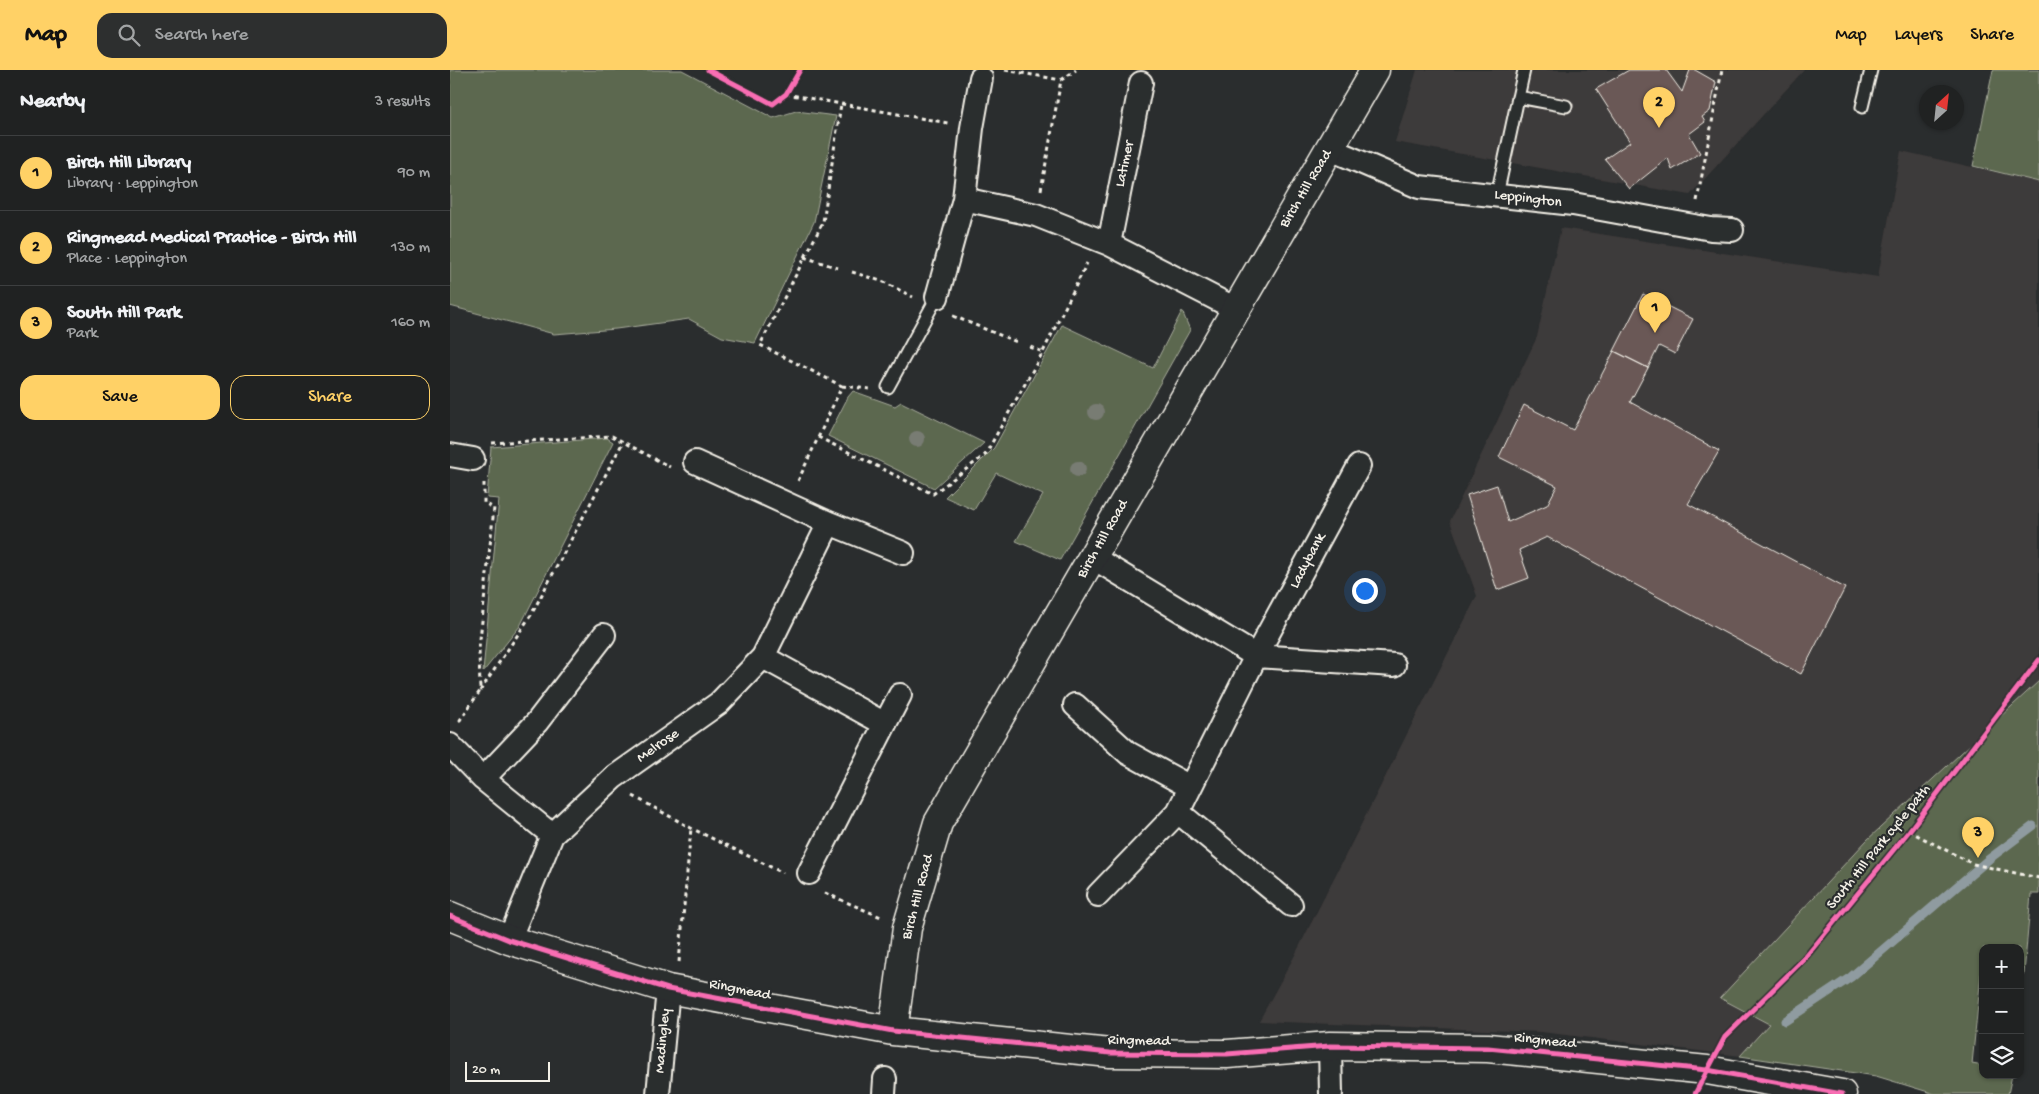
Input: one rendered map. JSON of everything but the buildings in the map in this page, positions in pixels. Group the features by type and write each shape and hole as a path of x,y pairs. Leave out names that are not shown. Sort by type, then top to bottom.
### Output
{"street":[{"name":"Birch Hill Road","path":"893,1031 907,928 938,823 1375,70"},
{"path":"937,297 964,199 972,128 981,78"},
{"name":"Latimer","path":"1103,242 1140,84"},
{"name":"Leppington","path":"1330,149 1419,187 1574,204 1712,229 1732,230"},
{"path":"964,199 1036,215 1103,242 1236,309"},
{"path":"450,455 480,459"},
{"path":"695,462 829,523 903,553"},
{"name":"Ladybank","path":"1098,894 1178,812 1256,656 1359,466"},
{"name":"Melrose","path":"510,940 552,835 609,782 719,703 763,657 829,523"},
{"path":"1092,558 1256,656 1394,665"},
{"path":"483,779 537,722 604,635"},
{"path":"763,657 886,724"},
{"path":"815,882 900,695"},
{"path":"1075,705 1128,753 1190,787"},
{"path":"450,744 483,779 552,835"},
{"path":"1178,812 1290,905"},
{"name":"Ringmead","path":"450,916 510,940 672,990 893,1031 1110,1054 1228,1054 1330,1046 1488,1048 1707,1070 1842,1094"},
{"name":"Madingley","path":"658,1094 672,990"},
{"path":"1330,1046 1331,1094"}],"lane":[{"path":"1497,195 1524,70"},
{"path":"1862,107 1871,70"},
{"path":"1518,97 1566,106"},
{"path":"888,387 937,297"}],"path":[{"path":"1003,70 1061,80 1076,70"},
{"path":"1696,208 1722,70"},
{"path":"1036,215 1061,80"},
{"path":"780,99 791,86"},
{"path":"786,94 972,128"},
{"path":"841,104 823,222 760,345 842,386 865,390 888,387"},
{"path":"818,437 933,494 985,455 1103,242"},
{"path":"804,257 838,268"},
{"path":"1030,347 1043,352"},
{"path":"787,504 842,386"},
{"path":"480,691 479,649 494,508 484,503 480,459 612,436 678,470 695,462"},
{"path":"468,726 460,720 532,615 623,442"},
{"path":"609,782 691,828 787,875"},
{"path":"672,990 691,828"},
{"path":"1909,832 1973,864 2039,878"},
{"path":"815,882 907,928"}],"shaded area":[{"path":"1417,70 1804,70 1690,195 1395,142"},
{"path":"1901,151 2039,182 2039,683 1948,823 1741,1056 1541,1032 1259,1021 1295,955 1477,596 1450,521 1537,337 1561,228 1878,277"}],"green space":[{"path":"450,70 682,70 773,118 796,111 836,116 814,222 755,343 722,337 689,319 616,329 554,334 450,306"},
{"path":"1993,70 2039,70 2039,182 1973,166"},
{"path":"1182,311 1190,330 1060,560 1016,541 1043,495 996,473 974,510 945,497 994,448 1062,325 1153,368"},
{"path":"853,391 895,406 901,402 984,443 934,488 828,436"},
{"path":"607,438 613,442 520,626 483,672 499,499 487,498 491,447"},
{"path":"2039,681 2039,894 2031,894 2024,974 2024,944 1979,944 1979,994 1972,1064 1979,1065 1979,1079 2011,1079 2008,1094 1935,1094 1876,1076 1740,1056 1769,1024 1720,998 1867,840"}],"waterway":[{"path":"1785,1021 1851,977 1989,859 2033,826"}],"cycle path":[{"path":"708,70 773,104 786,94 800,70"},
{"name":"South Hill Park cycle path","path":"1695,1094 1725,1037 1804,959 1909,831 2039,660"},
{"path":"450,916 509,940 668,989 893,1031 1110,1053 1227,1054 1330,1046 1488,1048 1707,1070 1842,1094"}],"place":[{"name":"Ringmead Medical Practice - Birch Hill","path":"1659,128"},
{"name":"Birch Hill Library","path":"1655,333"},
{"name":"South Hill Park","path":"1978,858"}]}
